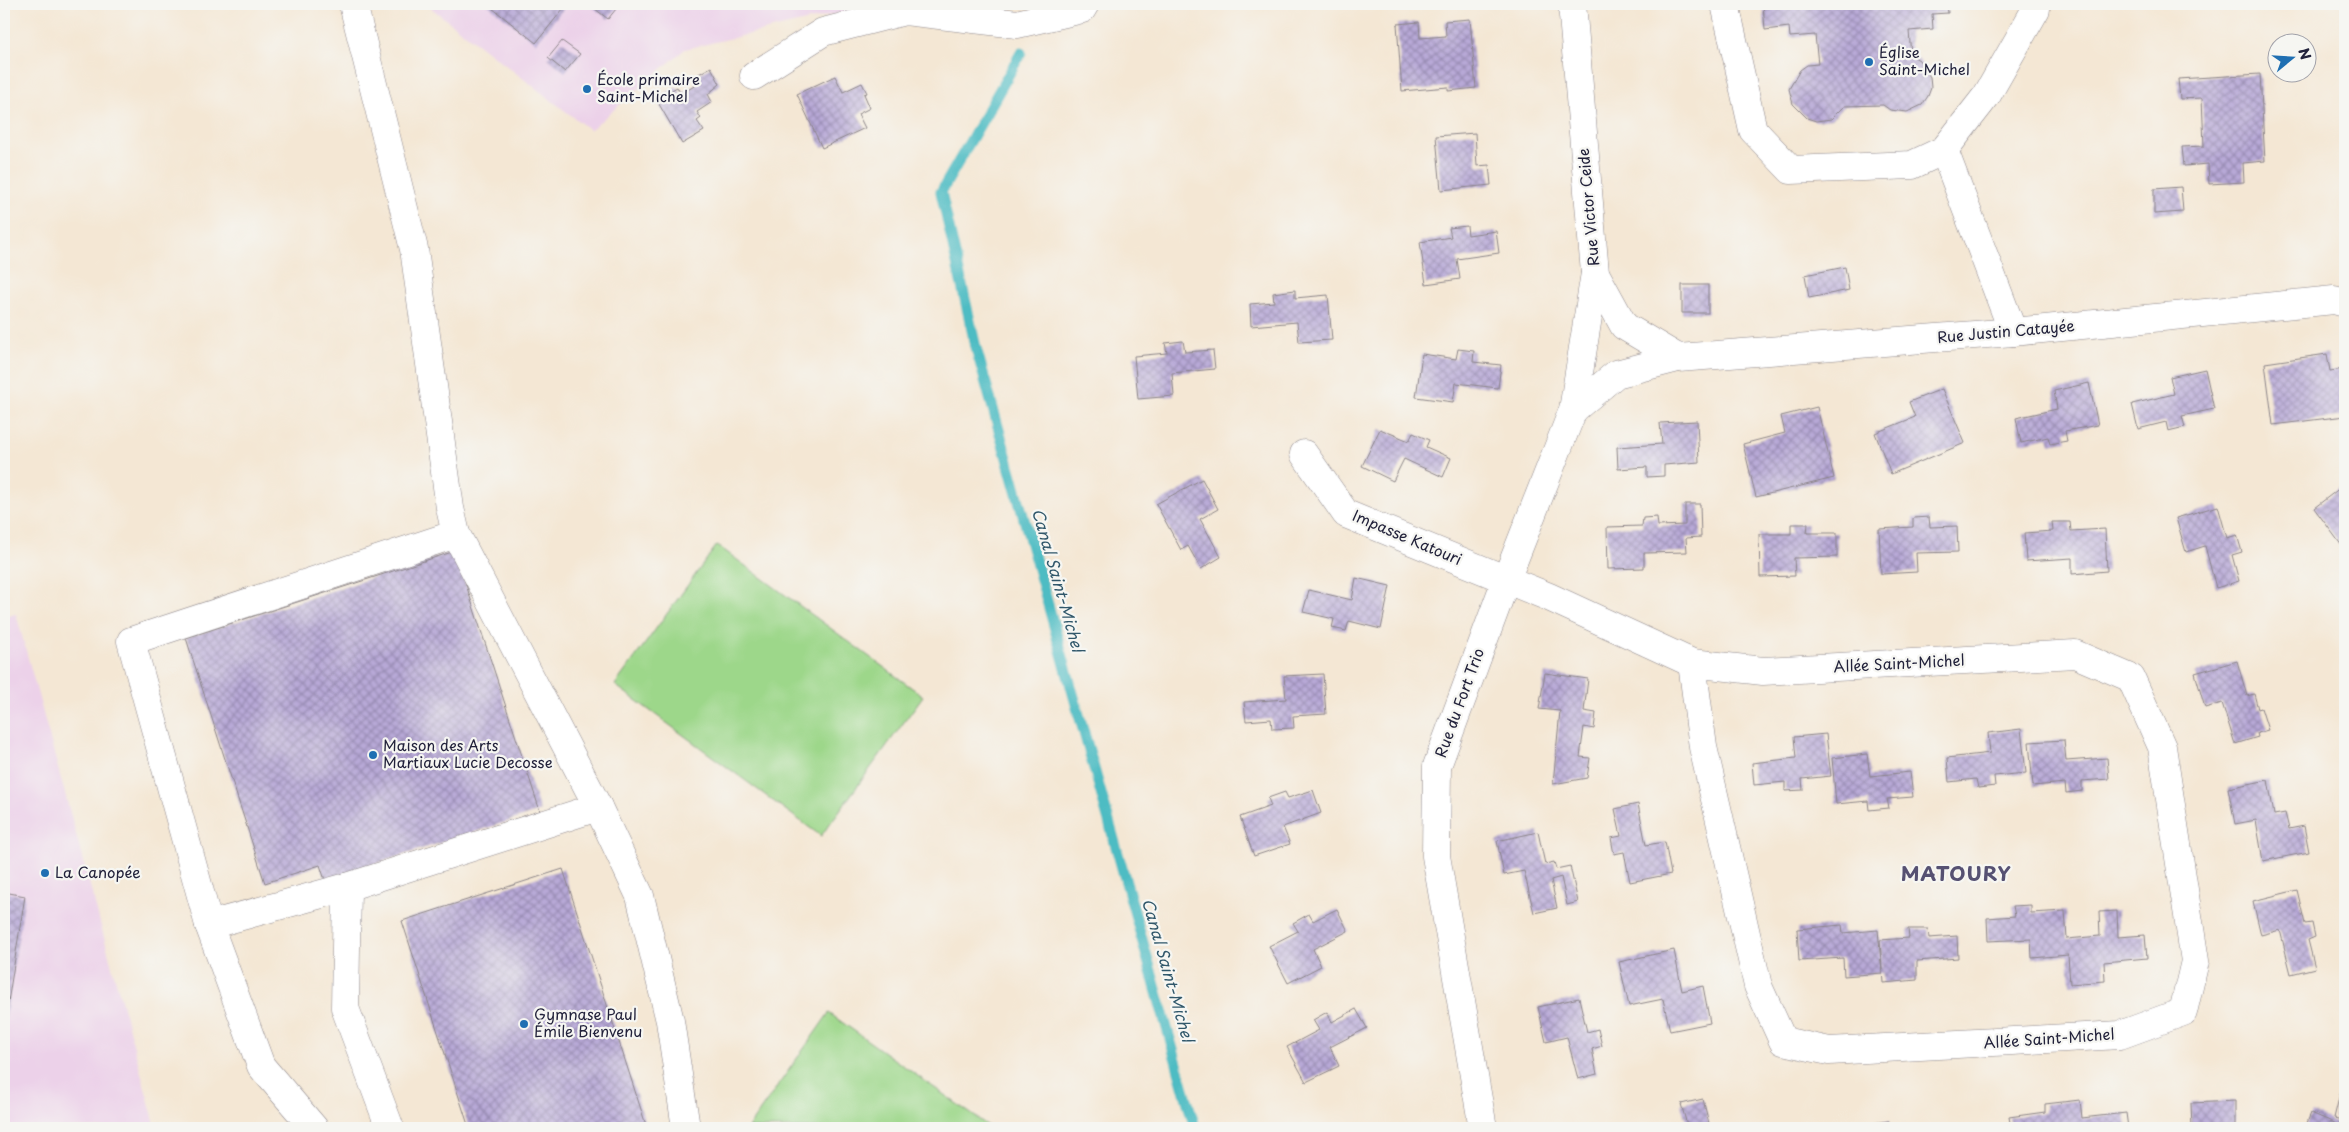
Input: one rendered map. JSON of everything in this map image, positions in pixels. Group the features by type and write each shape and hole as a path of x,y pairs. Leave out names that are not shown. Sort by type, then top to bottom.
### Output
{"street":[{"path":"353,4 414,249 450,508 456,534 598,806 640,896 670,1021 686,1128"},
{"path":"754,76 823,32 904,11 1017,24 1082,9 1085,4"},
{"name":"Rue Victor Ceide","path":"1572,4 1595,273 1573,410"},
{"path":"1725,4 1753,130 1791,170 1863,169 1912,165 1944,150 1987,95 2036,8 2036,4"},
{"path":"1944,150 2013,332"},
{"path":"1595,273 1624,326 1678,358"},
{"name":"Rue Justin Catayée","path":"1573,410 1616,374 1678,358 2013,332 2342,296"},
{"name":"Rue du Fort Trio","path":"1483,1128 1436,856 1437,766 1506,580 1573,410"},
{"name":"Impasse Katouri","path":"1304,454 1346,514 1506,580"},
{"path":"314,1128 261,1066 209,925 131,641 456,534"},
{"name":"Allée Saint-Michel","path":"1506,580 1692,663 1763,672 2076,654 2131,678 2162,747 2176,834 2195,961 2184,1012 2120,1035 1829,1051 1783,1041 1758,986 1703,746 1692,663"},
{"path":"209,925 347,887 598,806"},
{"path":"347,887 345,1008 390,1128"}],"shaded area":[{"name":"École primaire Saint-Michel","path":"426,4 879,4 685,49 590,130"},
{"name":"La Canopée","path":"16,614 156,1128 4,1128 4,617"}],"green space":[{"path":"717,545 923,696 821,836 615,685"},
{"path":"829,1013 991,1128 748,1128"}],"building":[{"path":"487,4 567,4 536,43"},
{"path":"620,4 608,19 590,5"},
{"name":"Église Saint-Michel","path":"1763,4 1947,4 1948,13 1932,14 1933,29 1909,31 1911,55 1919,60 1930,77 1931,88 1928,96 1922,105 1907,112 1890,110 1883,105 1844,106 1831,119 1816,121 1807,118 1793,104 1789,89 1800,70 1807,65 1818,64 1815,35 1790,37 1789,27 1765,30"},
{"path":"1470,19 1476,88 1448,91 1448,87 1402,91 1397,24 1419,22 1420,38 1446,36 1445,21"},
{"path":"562,41 580,54 565,72 548,58"},
{"path":"711,67 720,84 708,94 712,102 697,112 701,118 697,121 704,131 682,144 656,99 677,87 681,94 701,82 697,75"},
{"path":"2260,74 2265,161 2243,163 2244,182 2209,184 2208,164 2184,166 2182,147 2204,146 2202,98 2180,99 2178,79"},
{"path":"835,76 843,92 862,83 867,93 864,94 870,108 858,114 865,128 822,148 797,94"},
{"path":"1475,133 1477,166 1489,165 1491,185 1441,190 1436,136"},
{"path":"2181,187 2183,212 2154,214 2154,189"},
{"path":"1467,226 1468,235 1496,231 1499,253 1457,259 1460,279 1426,284 1420,242 1451,237 1449,228"},
{"path":"1845,267 1849,290 1809,298 1805,275"},
{"path":"1682,285 1708,285 1708,313 1682,313"},
{"path":"1295,290 1295,298 1328,295 1332,340 1299,342 1297,322 1251,326 1250,304 1274,302 1273,293"},
{"path":"1183,341 1185,352 1213,350 1215,369 1172,373 1174,396 1138,399 1134,356 1167,353 1165,343"},
{"path":"1458,349 1474,351 1473,362 1501,365 1498,388 1456,383 1453,402 1416,397 1422,354 1456,359"},
{"path":"2327,354 2330,371 2345,369 2345,416 2273,425 2265,363"},
{"path":"2205,369 2214,409 2182,416 2185,427 2168,431 2166,422 2138,429 2132,404 2174,394 2170,377"},
{"path":"2089,383 2098,425 2065,431 2067,441 2050,444 2048,437 2021,443 2016,418 2057,409 2054,391"},
{"path":"1942,389 1965,443 1891,474 1875,433 1915,417 1909,402"},
{"path":"1817,407 1834,478 1756,497 1743,444 1785,433 1781,416"},
{"path":"1697,421 1699,462 1664,465 1664,476 1647,477 1647,467 1618,469 1617,447 1662,444 1660,423"},
{"path":"1380,429 1409,441 1413,433 1429,440 1426,447 1451,458 1443,477 1404,459 1393,481 1362,466"},
{"path":"1202,479 1218,509 1200,519 1221,557 1201,569 1188,546 1181,550 1156,504"},
{"path":"2345,484 2345,550 2314,508"},
{"path":"1685,504 1700,504 1701,537 1686,538 1687,552 1644,553 1644,568 1608,569 1607,527 1642,526 1643,518 1657,517 1658,526 1685,525"},
{"path":"2218,506 2227,538 2237,535 2242,552 2232,555 2239,581 2216,588 2205,546 2186,552 2176,518"},
{"path":"1929,517 1930,527 1957,526 1958,552 1916,553 1917,572 1881,574 1879,529 1913,527 1913,518"},
{"path":"2052,522 2070,522 2071,531 2105,529 2107,571 2072,574 2072,558 2026,561 2024,533 2053,531"},
{"path":"1791,524 1808,524 1807,533 1837,533 1837,557 1794,558 1795,576 1760,577 1759,534 1791,534"},
{"name":"Maison des Arts Martiaux Lucie Decosse","path":"455,551 540,811 325,880 320,865 265,883 186,638"},
{"path":"1356,578 1390,586 1381,629 1349,621 1346,631 1332,628 1334,619 1303,612 1309,590 1352,600"},
{"path":"2237,661 2247,696 2254,694 2258,709 2261,708 2268,730 2257,733 2258,737 2235,744 2222,703 2205,708 2195,673"},
{"path":"1545,673 1588,679 1584,711 1596,713 1594,729 1584,727 1580,757 1590,758 1587,778 1553,784 1560,711 1539,709"},
{"path":"1323,674 1326,714 1293,716 1294,728 1272,729 1271,719 1246,721 1244,702 1286,699 1284,676"},
{"path":"2021,729 2026,773 1994,776 1995,786 1978,788 1976,779 1949,782 1947,758 1990,753 1988,733"},
{"path":"1826,734 1831,776 1802,779 1803,790 1785,791 1785,782 1754,785 1752,763 1796,758 1794,737"},
{"path":"2064,740 2066,761 2107,758 2109,779 2082,781 2082,791 2066,793 2065,783 2033,786 2029,742"},
{"path":"1867,754 1870,776 1910,772 1913,797 1887,799 1889,808 1869,810 1868,801 1836,804 1832,758"},
{"path":"2268,780 2274,815 2285,813 2289,829 2304,826 2309,852 2263,861 2256,820 2235,824 2228,788"},
{"path":"1313,790 1321,813 1283,827 1290,844 1254,856 1240,817 1271,806 1268,798 1285,792 1288,798"},
{"path":"1638,804 1646,845 1665,842 1671,874 1630,882 1624,852 1614,854 1611,838 1621,836 1615,809"},
{"path":"1538,832 1545,864 1554,862 1556,869 1570,866 1578,902 1567,905 1561,877 1551,880 1557,908 1534,913 1524,871 1504,875 1497,841"},
{"name":"Gymnase Paul Émile Bienvenu","path":"563,869 647,1128 469,1128 402,921"},
{"path":"2297,890 2305,924 2312,923 2315,937 2308,940 2315,968 2291,974 2280,930 2261,935 2253,901"},
{"path":"4,892 25,896 5,1021 4,1021"},
{"path":"2031,905 2031,913 2065,911 2067,939 2100,936 2099,912 2117,911 2118,937 2145,935 2147,958 2104,962 2105,981 2070,984 2068,955 2032,958 2031,939 1988,941 1987,918 2015,916 2013,906"},
{"path":"1337,909 1348,931 1313,949 1321,966 1288,983 1269,946 1298,931 1293,923 1309,914 1313,921"},
{"path":"1842,925 1843,933 1878,930 1882,973 1844,976 1843,958 1799,961 1797,929"},
{"path":"1908,929 1928,929 1929,938 1957,936 1958,958 1917,961 1917,980 1883,983 1880,940 1909,938"},
{"path":"1674,950 1682,991 1703,986 1710,1023 1670,1031 1663,999 1629,1006 1619,962"},
{"path":"1579,998 1587,1032 1598,1029 1602,1046 1592,1049 1597,1074 1578,1079 1567,1037 1546,1042 1538,1007"},
{"path":"1356,1009 1367,1028 1330,1047 1339,1066 1306,1082 1287,1047 1319,1030 1313,1020 1327,1012 1332,1022"},
{"path":"2345,1074 2345,1120 2334,1118"},
{"path":"1703,1099 1710,1128 1688,1128 1681,1104"},
{"path":"2080,1100 2082,1118 2126,1113 2128,1128 2011,1128 2009,1117 2045,1112 2045,1104"},
{"path":"2235,1101 2235,1128 2192,1128 2191,1103"},
{"path":"2311,1113 2337,1124 2345,1128 2305,1128"},
{"path":"1889,1121 1889,1128 1855,1128 1854,1125"}],"waterway":[{"name":"Canal Saint-Michel","path":"1021,53 941,192 976,348 1195,1128"}],"place":[{"name":"Église Saint-Michel","path":"1869,62"},
{"name":"École primaire Saint-Michel","path":"587,89"},
{"name":"Maison des Arts Martiaux Lucie Decosse","path":"373,755"},
{"name":"La Canopée","path":"45,873"},
{"name":"Gymnase Paul Émile Bienvenu","path":"524,1024"}],"district":[{"name":"MATOURY","path":"1956,874"}]}
